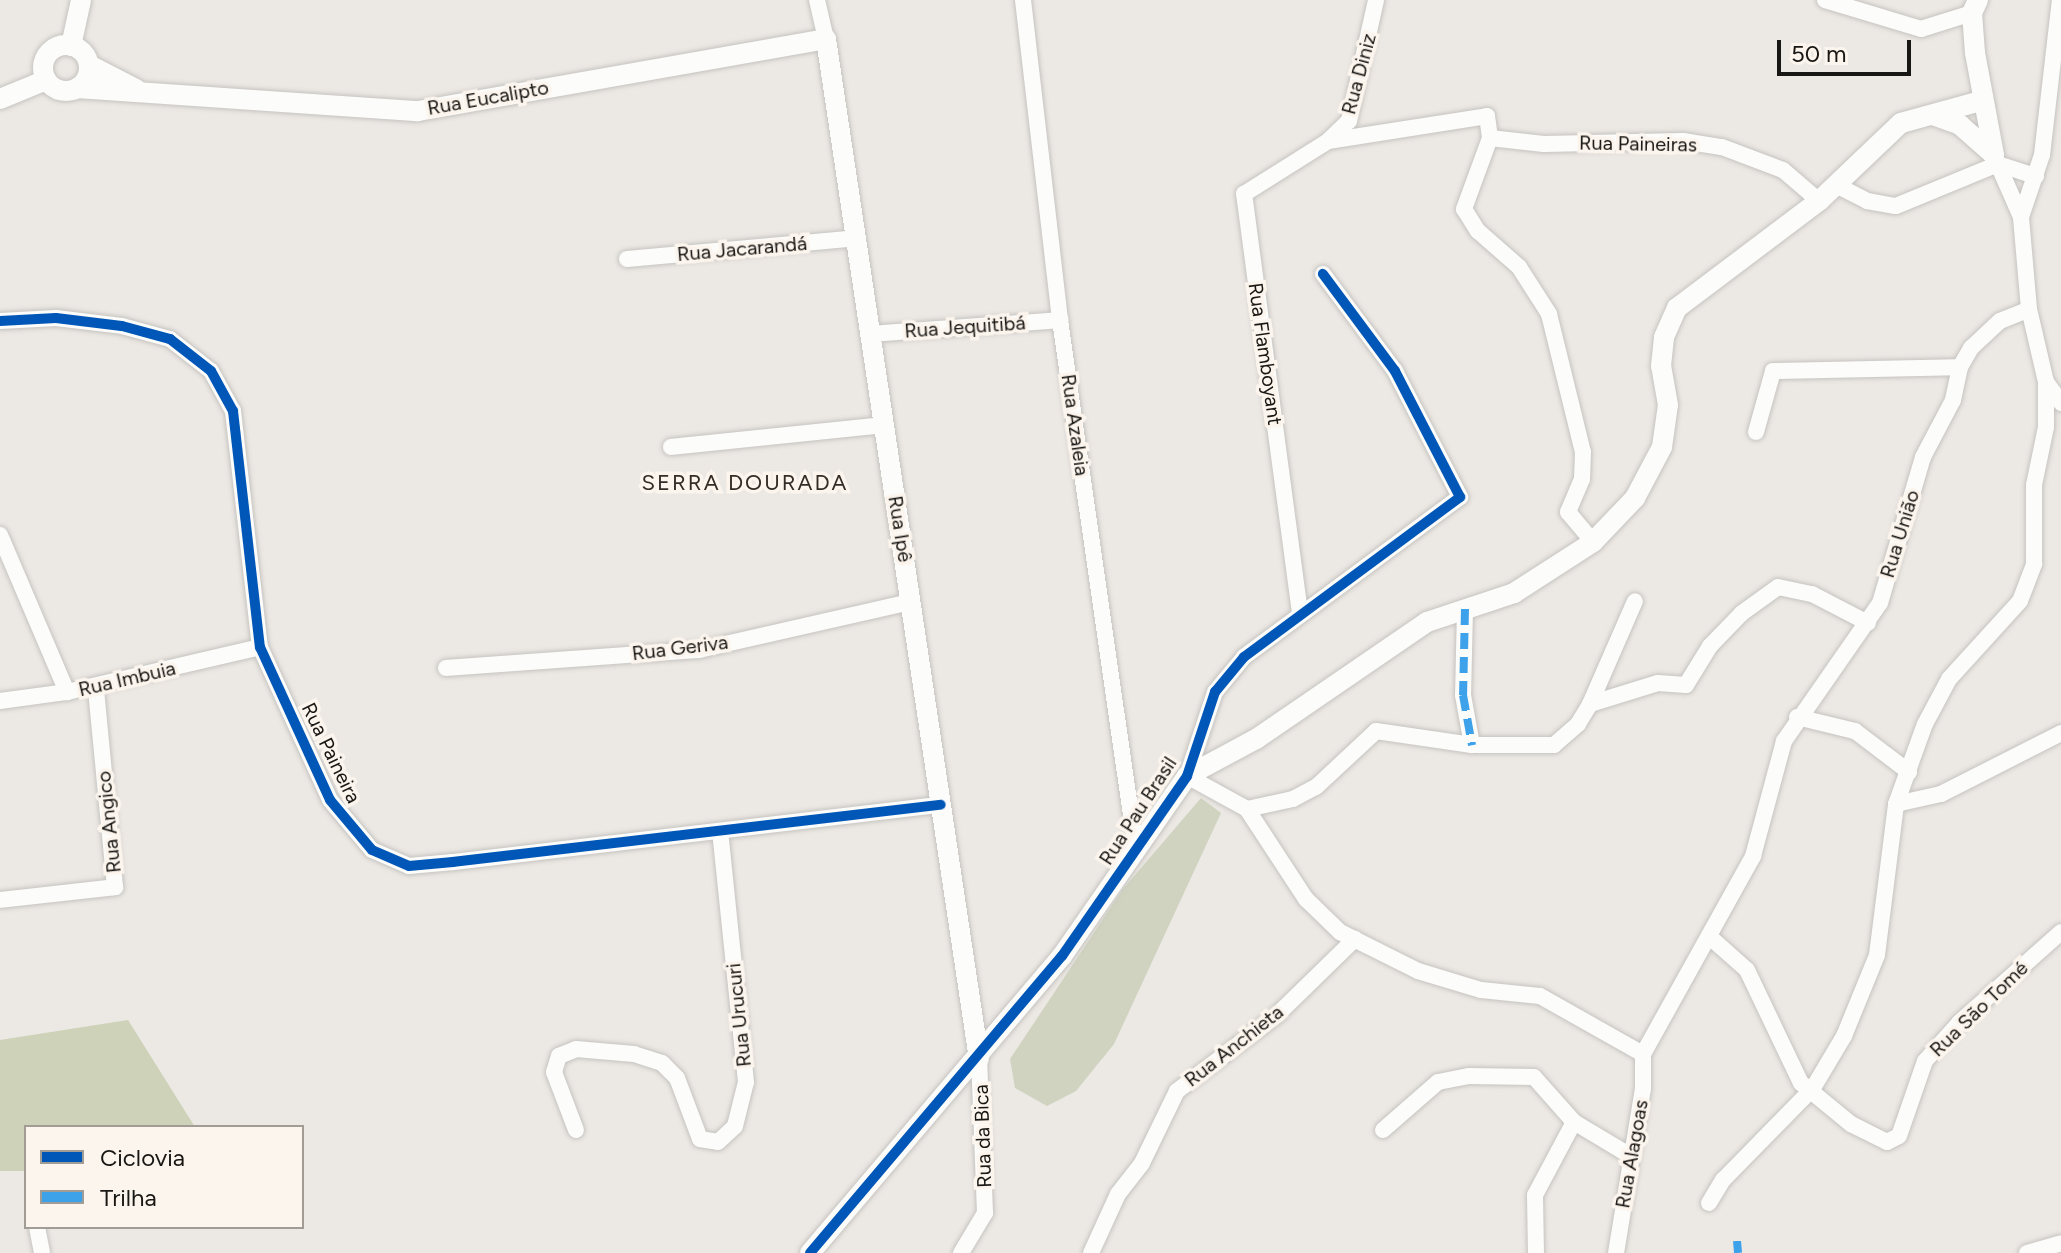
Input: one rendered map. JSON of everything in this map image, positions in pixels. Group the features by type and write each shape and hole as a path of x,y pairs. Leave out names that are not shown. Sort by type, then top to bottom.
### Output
{"street":[{"path":"71,46 81,0"},
{"name":"Rua Ipê","path":"817,0 826,39 979,1059"},
{"name":"Rua Azaleia","path":"1023,0 1060,320 1136,850"},
{"name":"Rua Diniz","path":"1328,141 1349,121 1376,0"},
{"path":"1709,1203 1723,1180 1813,1088 1844,1036 1877,955 1896,804 1949,679 2020,601 2034,564 2034,485 2046,427 2046,382 2029,309 2021,217 1996,160 1981,101 1975,6 1921,29 1825,0"},
{"path":"2021,217 2036,176 2060,0"},
{"name":"Rua Eucalipto","path":"77,88 418,111 826,39"},
{"path":"46,80 60,91 77,88 89,65 71,46"},
{"path":"46,80 47,54 71,46"},
{"name":"Rua Eucalipto","path":"89,65 147,94"},
{"path":"0,99 46,80"},
{"path":"1187,776 1256,739 1427,622 1514,593 1593,542 1635,498 1662,447 1668,405 1661,366 1664,337 1677,308 1819,201 1901,123 1981,101"},
{"path":"1933,115 1960,125 1996,160 2036,176"},
{"path":"1328,141 1487,116 1490,138 1464,209 1478,231 1519,267 1549,314 1583,452 1582,479 1568,512 1593,542"},
{"name":"Rua Paineiras","path":"1490,138 1544,144 1683,141 1722,147 1783,170 1819,201"},
{"name":"Rua Flamboyant","path":"1300,613 1244,194 1328,141"},
{"path":"1836,185 1867,201 1896,206 1996,160"},
{"name":"Rua Jacarandá","path":"627,259 856,238"},
{"name":"Rua Pau Brasil","path":"810,1253 979,1059 1062,956 1187,776 1215,692 1244,657 1460,497 1395,371 1323,274"},
{"name":"Rua União","path":"1643,1054 1711,938 1753,856 1784,741 1797,717 1880,603 1923,457 1953,400 1960,367 1971,348 2000,321 2029,309"},
{"name":"Rua Paineira","path":"0,321 56,318 122,326 170,339 211,371 233,411 260,647 330,800 372,850 409,866 941,805"},
{"name":"Rua Jequitibá","path":"871,334 1060,320"},
{"path":"1756,432 1773,371 1960,367"},
{"path":"2046,382 2061,403"},
{"path":"671,447 884,425"},
{"name":"Rua Imbuia","path":"0,535 67,692 96,689 260,647"},
{"path":"1590,704 1658,683 1686,685 1710,646 1742,613 1778,587 1812,594 1868,623"},
{"path":"1247,809 1293,799 1316,787 1376,731 1480,745 1554,745 1590,704 1635,601"},
{"name":"Rua Geriva","path":"446,668 699,650 911,602"},
{"path":"1465,609 1463,695 1480,745"},
{"name":"Rua Angico","path":"0,900 115,887 96,689"},
{"path":"0,701 67,692"},
{"path":"1797,717 1855,731 1909,772"},
{"path":"1896,804 1941,794 2061,733"},
{"path":"1187,776 1247,809 1306,899 1355,939 1418,971 1481,990 1540,996 1643,1054"},
{"name":"Rua Urucuri","path":"576,1130 554,1072 559,1056 576,1049 634,1054 662,1063 677,1078 700,1139 718,1142 735,1126 746,1082 720,831"},
{"name":"Rua São Tomé","path":"1711,938 1747,970 1801,1083 1813,1088 1875,1140 1896,1139 1925,1061 1960,1022 2061,932"},
{"name":"Rua Anchieta","path":"1091,1253 1118,1194 1142,1163 1177,1091 1277,1015 1355,939"},
{"name":"Rua Alagoas","path":"1616,1253 1629,1155 1643,1089 1643,1054"},
{"name":"Rua da Bica","path":"961,1253 985,1213 979,1059"},
{"path":"1383,1130 1438,1082 1469,1076 1534,1077 1574,1122 1629,1155"},
{"path":"1536,1253 1535,1195 1574,1122"},
{"path":"37,1229 42,1253"},
{"path":"2027,1253 2061,1243"}],"green space":[{"path":"1201,798 1221,813 1114,1044 1076,1091 1047,1106 1015,1088 1010,1059 1123,889"},
{"path":"128,1020 194,1125 24,1125 24,1171 0,1171 0,1040"}],"marked path":[{"path":"1465,609 1463,695 1472,745"},
{"path":"1737,1241 1738,1253"}],"cycle path":[{"path":"810,1253 1062,956 1187,776 1215,692 1244,657 1460,497 1395,371 1323,274"},
{"path":"0,321 56,318 122,326 170,339 211,371 233,411 260,647 330,800 372,850 409,866 941,805"}],"district":[{"name":"SERRA DOURADA","path":"745,483"}]}
